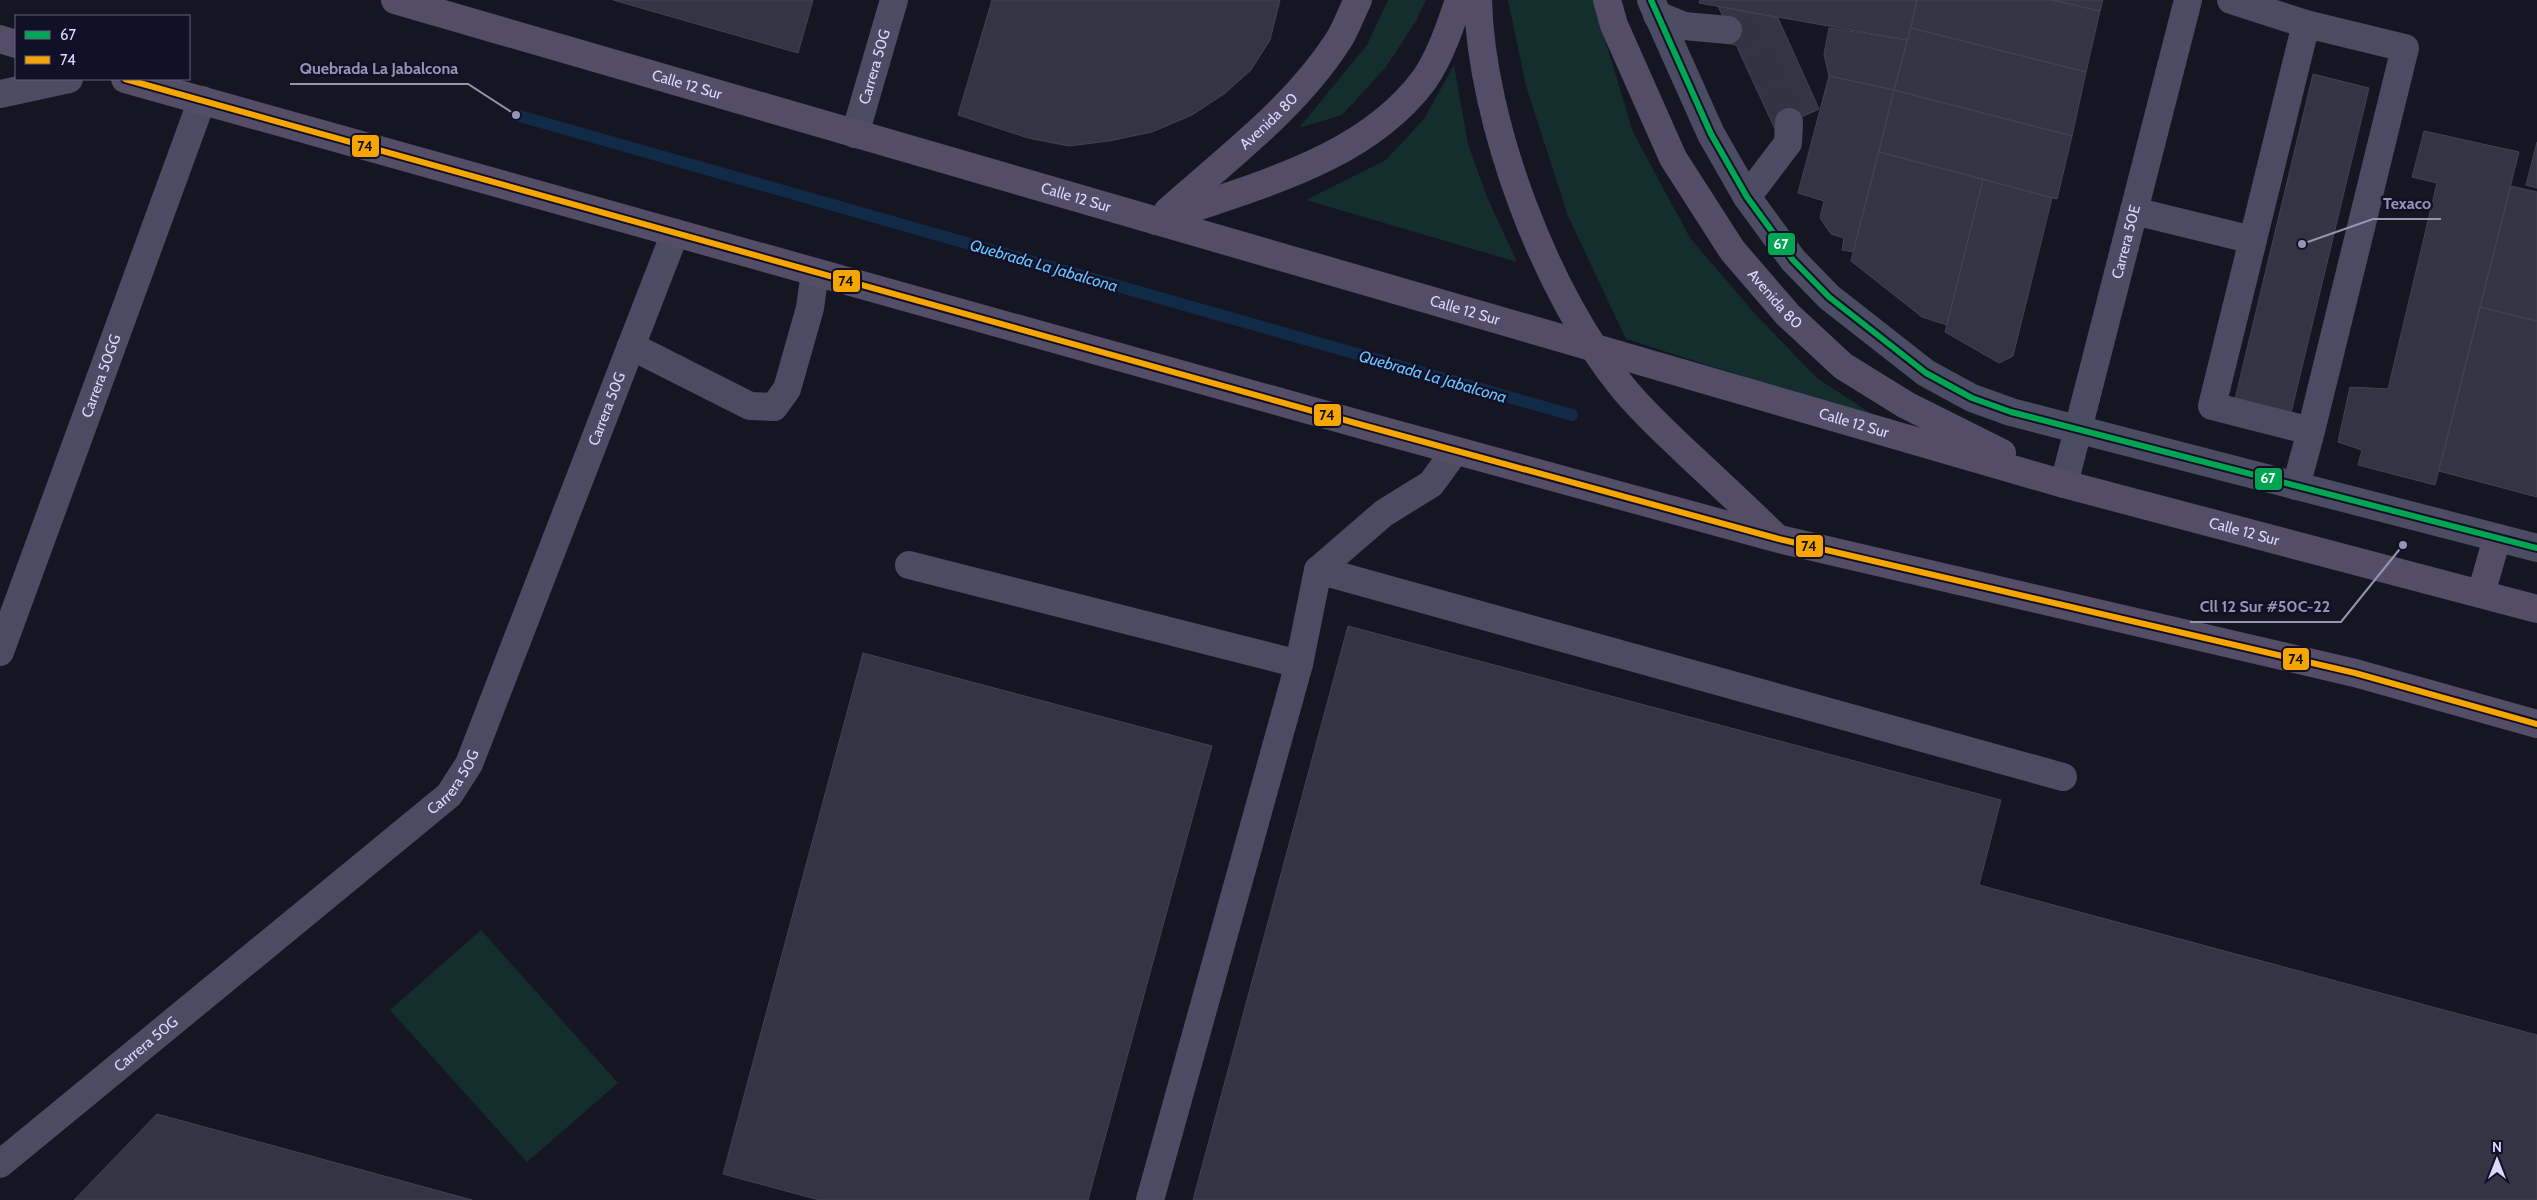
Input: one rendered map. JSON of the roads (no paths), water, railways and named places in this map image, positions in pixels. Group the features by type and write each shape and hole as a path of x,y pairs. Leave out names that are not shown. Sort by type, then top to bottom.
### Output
{"main road":[{"name":"Avenida 80","path":"1156,221 1272,119 1310,78 1338,40 1358,0"},
{"path":"1156,221 1333,156 1385,121 1424,79 1446,35 1459,0"},
{"path":"1478,0 1483,52 1493,105 1510,168 1538,245 1593,348 1624,390 1656,424 1779,540"},
{"name":"Avenida 80","path":"1607,0 1614,25 1673,158 1732,250 1788,315 1843,366 1906,405 2064,484"},
{"name":"Calle 12 Sur","path":"408,2 855,134 2064,484 2537,609"},
{"path":"0,38 15,44"},
{"path":"129,80 1779,540 2355,673 2537,724"},
{"path":"2481,594 2497,538"}],"street":[{"name":"Carrera 50G","path":"855,134 894,0"},
{"name":"Carrera 50E","path":"2064,484 2188,0"},
{"path":"2231,0 2306,24 2405,48 2296,486"},
{"path":"1654,7 1684,26 1728,30"},
{"path":"1654,7 1711,134 1747,197 1793,260 1829,297 1926,373 1972,398 2011,412 2537,548"},
{"path":"2306,24 2212,406 2310,431"},
{"path":"0,94 64,80"},
{"name":"Carrera 50GG","path":"0,652 202,100"},
{"path":"1747,197 1788,143 1789,122"},
{"path":"2134,211 2253,240"},
{"name":"Carrera 50G","path":"0,1164 449,795 469,764 675,233"},
{"path":"631,346 750,406 774,406 787,389 810,308 815,272"},
{"path":"1150,1200 1299,664 1318,570 1384,513 1431,484 1455,451"},
{"path":"909,565 1299,664"},
{"path":"1318,570 2063,777"}],"waterway":[{"name":"Quebrada La Jabalcona","path":"516,115 1572,415"}],"tunnel":[{"path":"1728,30 1747,34 1789,122"}],"place":[{"name":"Quebrada La Jabalcona","path":"516,115"},
{"name":"Texaco","path":"2302,244"},
{"name":"Cll 12 Sur #50C-22","path":"2403,545"}]}
